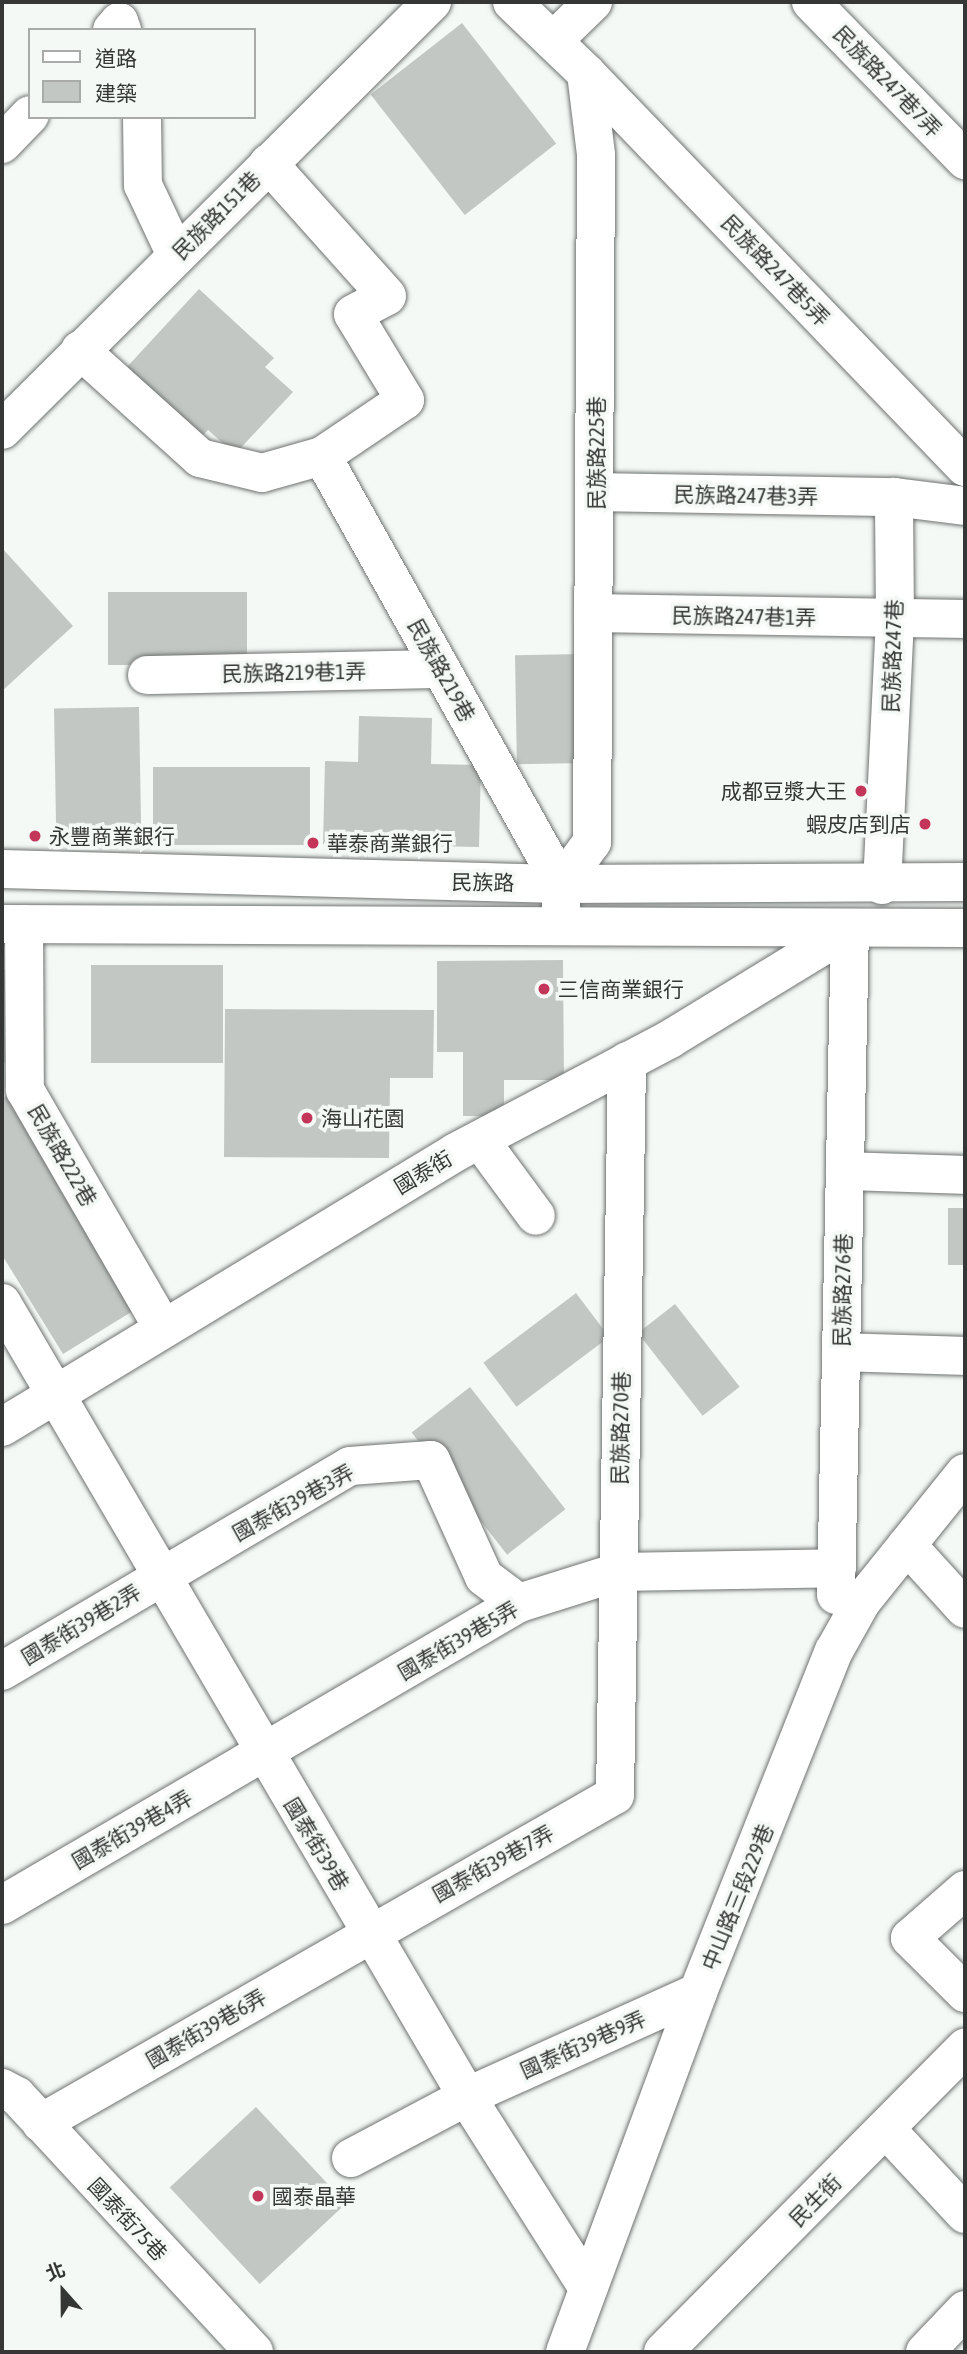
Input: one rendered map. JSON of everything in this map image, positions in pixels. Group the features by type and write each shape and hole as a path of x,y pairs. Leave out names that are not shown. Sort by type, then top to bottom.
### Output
{"street":[{"name":"民族路151巷","path":"2,430 432,2"},
{"path":"512,2 586,73"},
{"path":"552,41 593,2"},
{"name":"民族路247巷7弄","path":"811,2 965,160"},
{"name":"民族路247巷5弄","path":"586,73 965,467"},
{"name":"民族路225巷","path":"561,884 592,842 593,614 597,492 596,155 586,73"},
{"path":"2,144 28,117"},
{"path":"142,119 143,185 176,255"},
{"path":"80,350 200,458 262,473 322,456 405,400 353,314 387,296 268,163"},
{"name":"民族路219巷","path":"322,456 561,884"},
{"name":"民族路247巷3弄","path":"597,492 894,497"},
{"path":"894,497 965,506"},
{"name":"民族路247巷","path":"882,885 895,618 894,497"},
{"name":"民族路247巷1弄","path":"593,614 965,619"},
{"name":"民族路219巷1弄","path":"147,675 441,669"},
{"name":"民族路","path":"2,869 561,884 965,883"},
{"path":"561,884 561,926"},
{"name":"民族路","path":"13,924 965,928"},
{"name":"民族路222巷","path":"13,924 25,1090 163,1328"},
{"name":"國泰街","path":"2,1427 480,1140 627,1061 850,929"},
{"name":"民族路276巷","path":"834,1651 850,929"},
{"name":"民族路270巷","path":"615,1795 627,1061"},
{"path":"480,1140 536,1216"},
{"path":"845,1171 965,1175"},
{"name":"國泰街39巷","path":"2,1303 370,1932 588,2288"},
{"path":"841,1352 965,1356"},
{"name":"國泰街39巷3弄","path":"161,1577 351,1466 431,1460 484,1577 519,1603"},
{"name":"中山路三段229巷","path":"565,2352 698,1992 834,1651 862,1601 965,1473"},
{"path":"906,1545 965,1609"},
{"name":"國泰街39巷5弄","path":"263,1752 519,1603 618,1572 837,1569"},
{"name":"國泰街39巷2弄","path":"2,1671 161,1577"},
{"name":"國泰街39巷4弄","path":"2,1905 263,1752"},
{"name":"國泰街39巷7弄","path":"370,1932 615,1795"},
{"path":"965,1890 910,1938 965,1993"},
{"name":"國泰街39巷6弄","path":"41,2123 370,1932"},
{"name":"國泰街39巷9弄","path":"351,2158 468,2096 698,1992"},
{"name":"民生街","path":"676,2348 965,2048"},
{"name":"國泰街75巷","path":"2,2088 17,2096 254,2352"},
{"path":"886,2129 965,2214"},
{"path":"925,2352 965,2311"}],"building":[{"path":"462,23 556,144 465,215 371,94"},
{"path":"199,289 274,358 265,367 293,392 235,454 208,430 201,437 126,368"},
{"path":"2,548 73,626 2,691"},
{"path":"108,592 247,592 247,665 108,665"},
{"path":"583,654 585,763 517,764 515,655"},
{"path":"139,707 141,831 56,832 54,708"},
{"path":"359,716 432,718 431,764 481,765 479,847 323,844 325,761 358,762"},
{"path":"153,767 310,767 310,845 153,845"},
{"path":"563,960 564,1080 504,1080 504,1116 463,1116 463,1052 437,1052 437,961"},
{"path":"91,965 223,965 223,1063 91,1063"},
{"path":"2,969 7,969 8,1063 2,1063"},
{"name":"海山花園","path":"225,1009 434,1010 433,1078 390,1078 389,1158 224,1157"},
{"path":"9,1094 141,1306 63,1354 2,1255 2,1099"},
{"path":"948,1208 965,1208 965,1265 948,1265"},
{"path":"576,1293 609,1337 516,1407 483,1363"},
{"path":"675,1304 740,1387 703,1416 638,1333"},
{"path":"470,1387 565,1509 507,1555 412,1433"},
{"name":"國泰晶華","path":"256,2107 346,2204 260,2284 170,2187"}],"place":[{"name":"成都豆漿大王","path":"861,791"},
{"name":"蝦皮店到店","path":"925,824"},
{"name":"永豐商業銀行","path":"35,836"},
{"name":"華泰商業銀行","path":"313,843"},
{"name":"三信商業銀行","path":"544,989"},
{"name":"海山花園","path":"307,1118"},
{"name":"國泰晶華","path":"258,2196"}]}
